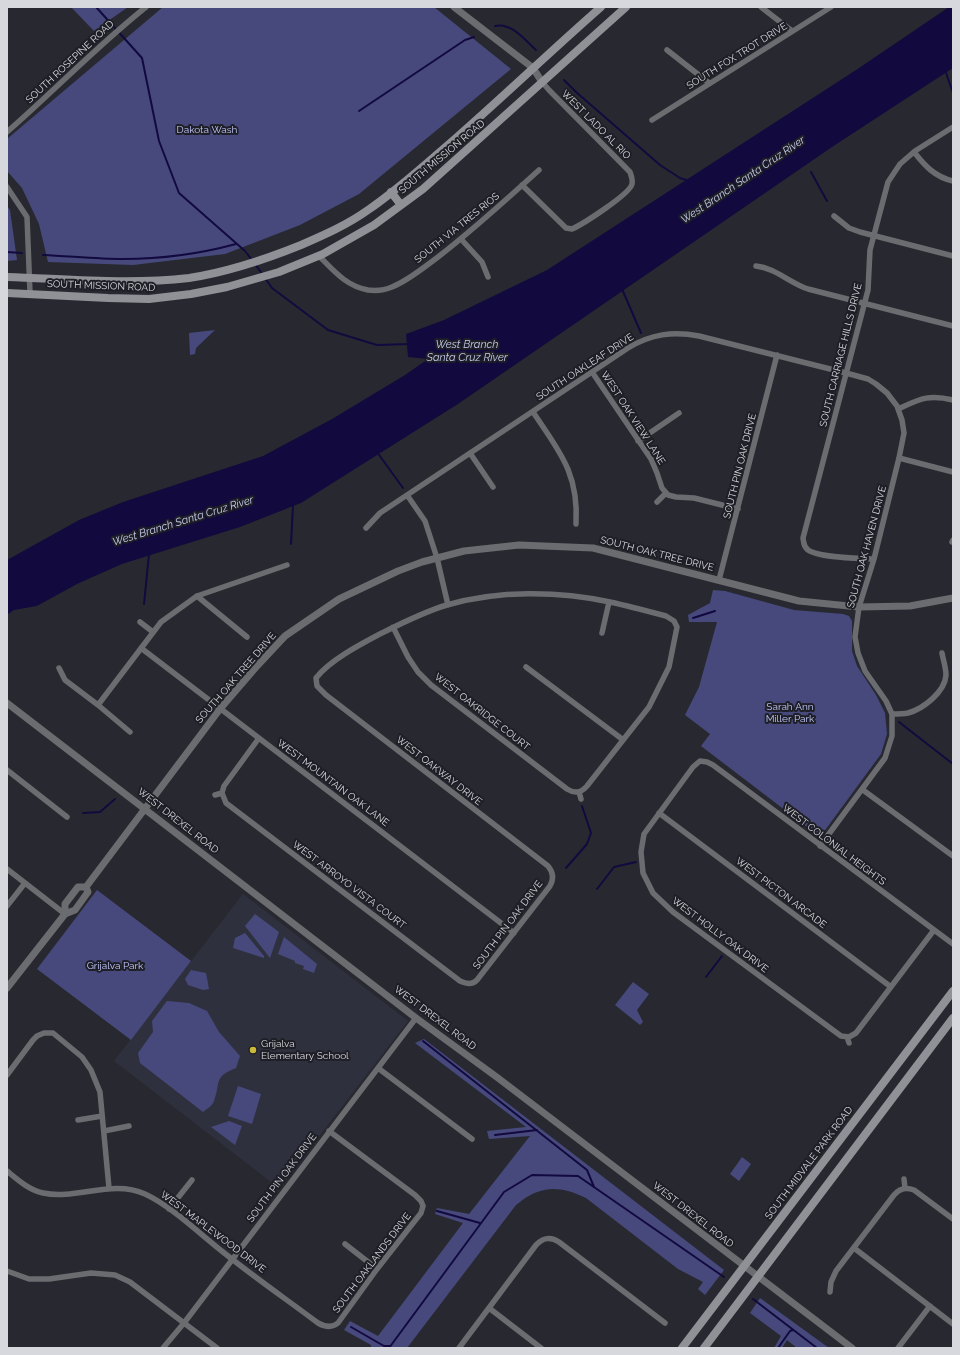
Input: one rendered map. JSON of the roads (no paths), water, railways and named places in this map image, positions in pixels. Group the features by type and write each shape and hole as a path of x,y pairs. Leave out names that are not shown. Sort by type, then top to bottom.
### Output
{"main road":[{"name":"SOUTH MISSION ROAD","path":"7,277 108,282 189,278 241,267 267,259 316,238 346,224 368,210 412,176 477,120 601,7"},
{"name":"SOUTH MISSION ROAD","path":"7,293 108,298 149,298 191,294 253,280 319,256 374,225 423,189 626,7"},
{"path":"391,192 401,205"},
{"name":"SOUTH MIDVALE PARK ROAD","path":"682,1348 953,991"},
{"path":"704,1348 953,1018"}],"street":[{"name":"SOUTH ROSEPINE ROAD","path":"7,132 49,95 117,30 146,7"},
{"path":"454,7 533,68 542,82"},
{"path":"761,7 792,31"},
{"name":"SOUTH FOX TROT DRIVE","path":"652,120 831,7"},
{"path":"667,50 709,83"},
{"name":"WEST LADO AL RIO","path":"522,185 566,228 572,229 618,199 632,186 633,182 630,172 542,82"},
{"name":"SOUTH CARRIAGE HILLS DRIVE","path":"874,558 842,557 814,553 804,549 803,538 865,304 869,284 869,256 873,235 888,182 900,164 914,152 953,127"},
{"path":"914,152 932,172 940,177 953,181"},
{"name":"SOUTH VIA TRES RIOS","path":"319,256 343,280 369,290 380,290 392,287 414,275 461,239 539,170"},
{"path":"7,187 27,217 30,293"},
{"path":"834,216 855,230 953,256"},
{"path":"461,239 482,262 488,277"},
{"path":"756,266 771,271 802,287 953,326"},
{"name":"SOUTH OAKLEAF DRIVE","path":"366,528 380,513 636,343 653,336 681,333 699,336 846,373"},
{"name":"SOUTH PIN OAK DRIVE","path":"719,580 777,356"},
{"name":"WEST OAK VIEW LANE","path":"592,372 654,465 662,488 666,493"},
{"name":"SOUTH OAK HAVEN DRIVE","path":"820,846 885,758 892,736 892,714 886,701 865,671 858,653 856,637 859,607 874,558 904,433 902,420 898,409 887,394 868,379 846,373"},
{"path":"898,409 920,399 932,397 953,400"},
{"path":"533,412 561,455 571,476 577,508 576,524"},
{"path":"638,441 679,413"},
{"path":"470,453 493,487"},
{"path":"899,458 953,472"},
{"path":"657,502 666,493 672,497 694,498 738,509"},
{"path":"407,495 425,521 437,558 448,605"},
{"name":"SOUTH OAK TREE DRIVE","path":"86,887 220,708 285,636 339,600 398,571 437,558 464,551 519,545 593,548 799,601 859,607 910,606 953,598"},
{"path":"98,705 161,622 197,596 287,565"},
{"path":"393,628 427,612 448,605 510,594 554,594 609,602 666,616 677,621 677,631 669,667 648,707 587,786 579,792 581,799"},
{"path":"197,596 247,637"},
{"path":"602,633 609,602"},
{"path":"140,622 153,632"},
{"name":"WEST OAKWAY DRIVE","path":"393,628 356,647 323,671 314,682 326,695 548,866 554,873"},
{"name":"WEST OAKRIDGE COURT","path":"393,628 408,657 418,672 431,685 567,789 574,792 579,792"},
{"name":"WEST MOUNTAIN OAK LANE","path":"141,648 514,933"},
{"path":"892,714 908,713 921,707 934,696 943,685 946,674 942,653"},
{"path":"526,667 622,739"},
{"path":"59,668 65,680 130,732"},
{"name":"WEST DREXEL ROAD","path":"7,703 416,1018 504,1083 852,1348"},
{"path":"215,795 222,793 224,786 259,738"},
{"name":"WEST HOLLY OAK DRIVE","path":"703,759 693,767 644,834 641,852 643,873 653,893 673,912 838,1035 848,1039 856,1032 891,987"},
{"name":"WEST COLONIAL HEIGHTS","path":"703,759 953,944"},
{"path":"7,770 67,817"},
{"path":"862,790 953,856"},
{"name":"WEST ARROYO VISTA COURT","path":"222,793 226,803 460,981 471,986"},
{"name":"WEST PICTON ARCADE","path":"659,813 891,987"},
{"path":"7,869 65,914"},
{"name":"SOUTH PIN OAK DRIVE","path":"471,986 480,977 550,886 554,873"},
{"path":"7,906 25,883"},
{"name":"SOUTH OAK TREE DRIVE","path":"65,914 66,904 78,887 86,887"},
{"name":"SOUTH OAK TREE DRIVE","path":"7,988 65,914 75,910 88,892 86,887"},
{"path":"891,987 934,930"},
{"name":"SOUTH PIN OAK DRIVE","path":"163,1348 184,1323 416,1018"},
{"path":"7,1075 33,1040 45,1031 53,1034 82,1057 91,1070 100,1092 109,1188"},
{"path":"378,1068 472,1139"},
{"path":"78,1120 102,1116"},
{"path":"104,1131 129,1126"},
{"name":"SOUTH OAKLANDS DRIVE","path":"329,1131 415,1195 425,1205 421,1213 377,1269 338,1323 330,1329"},
{"name":"WEST MAPLEWOOD DRIVE","path":"7,1171 26,1186 43,1193 61,1194 109,1188 133,1190 144,1193 169,1209 232,1259 321,1325 330,1329"},
{"path":"904,1179 905,1188"},
{"path":"169,1209 192,1180"},
{"path":"830,1292 833,1276 894,1195 901,1189 905,1188 914,1190 953,1219"},
{"path":"459,1348 536,1246 541,1240 548,1236 559,1242 665,1323"},
{"path":"345,1244 377,1269"},
{"path":"854,1248 953,1324"},
{"path":"7,1271 29,1279 49,1279 91,1273 115,1275 130,1282 217,1348"},
{"path":"898,1348 930,1306"},
{"path":"489,1308 541,1348"}],"water":[{"name":"West Branch Santa Cruz River","path":"949,7 953,7 953,68 832,147 458,404 301,503 240,527 122,564 77,584 37,606 14,610 7,615 7,560 79,520 123,502 263,456 332,419 405,375 428,359 408,357 406,334 444,320 547,270 856,70"}],"waterway":[{"name":"Dakota Wash","path":"96,7 142,58 159,141 179,193 245,251 252,260"},
{"path":"495,26 501,25 512,29 536,50"},
{"path":"359,111 465,40 474,37"},
{"path":"945,70 953,93"},
{"path":"564,80 660,165 680,178 686,180"},
{"path":"811,172 827,201"},
{"path":"43,255 138,259 208,251 236,244"},
{"path":"7,252 22,253"},
{"name":"Dakota Wash","path":"255,264 263,275"},
{"name":"Dakota Wash","path":"265,278 272,288 328,330 377,345 410,344"},
{"path":"622,289 641,333"},
{"path":"377,452 403,488"},
{"path":"291,544 293,505"},
{"path":"144,604 149,554"},
{"path":"693,618 715,611"},
{"path":"899,722 953,764"},
{"path":"83,813 100,812 115,799"},
{"path":"566,868 587,844 591,833 582,806"},
{"path":"597,889 614,867 636,862"},
{"path":"706,977 722,956"},
{"path":"423,1041 587,1170 594,1187"},
{"path":"495,1135 537,1130"},
{"path":"389,1348 504,1192 532,1175 578,1176 724,1277"},
{"path":"437,1211 480,1223"},
{"path":"753,1299 817,1348"},
{"path":"351,1327 384,1346 390,1346"},
{"path":"778,1348 790,1331 793,1330"}],"place":[{"name":"Grijalva Elementary School","path":"253,1050"}],"park label":[{"name":"Sarah Ann Miller Park","path":"790,712"},
{"name":"Grijalva Park","path":"115,966"}]}
